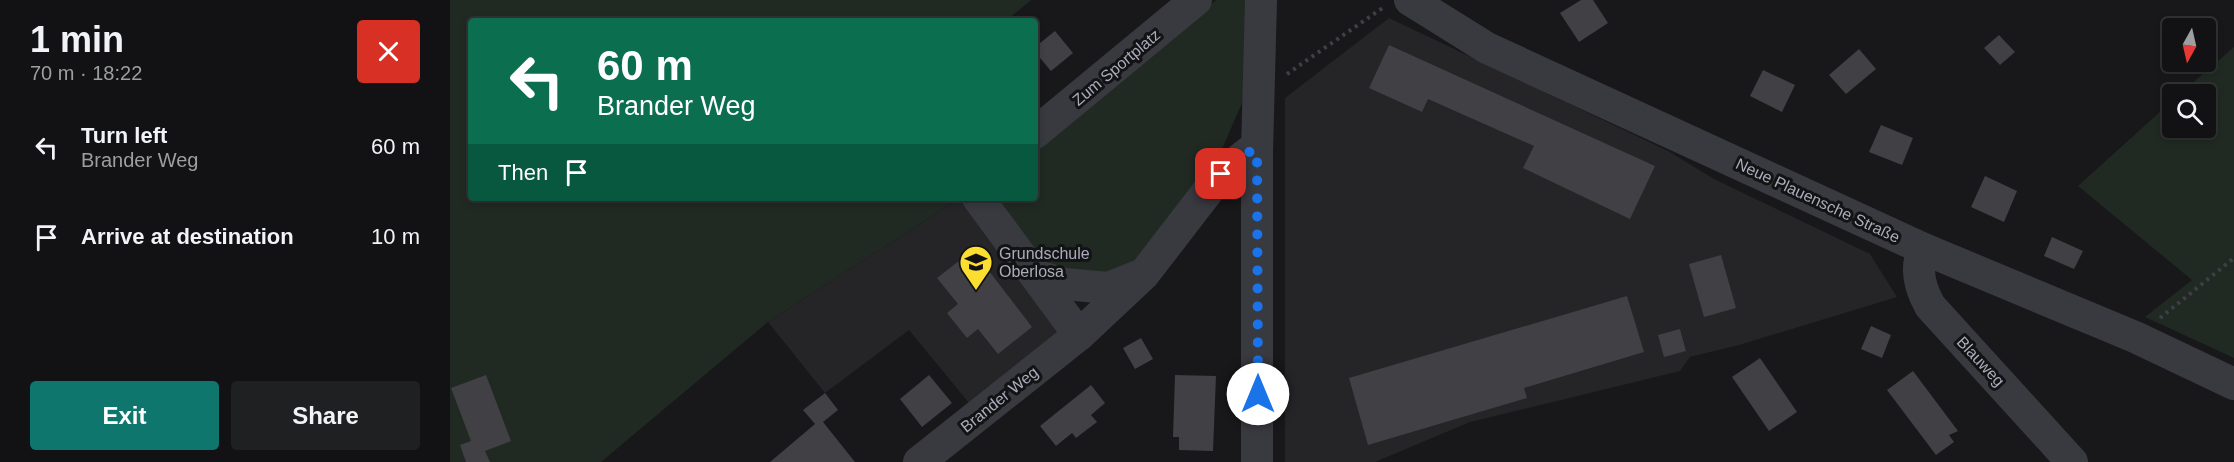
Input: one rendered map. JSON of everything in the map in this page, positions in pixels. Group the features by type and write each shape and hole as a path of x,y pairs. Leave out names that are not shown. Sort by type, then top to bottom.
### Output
{"street":[{"name":"Zum Sportplatz","path":"1038,132 1196,0"},
{"path":"1257,462 1257,152 1261,0"},
{"name":"Neue Plauensche Straße","path":"1398,3 1488,48 1924,249 2135,337 2234,384"},
{"name":"Brander Weg","path":"919,462 1078,335 1144,274 1221,174 1249,152 1257,152"},
{"path":"980,201 1038,276 1078,335"},
{"name":"Blauweg","path":"1924,249 1919,258 1918,269 1922,292 1930,306 2072,462"},
{"path":"1038,276 1065,284 1108,288 1144,274"}],"path":[{"path":"1258,93 1398,3"},
{"path":"2135,337 2234,258"}],"shaded area":[{"path":"450,0 1031,0 1010,18 468,18 468,201 955,201 768,322 601,462 450,462"},
{"path":"1216,0 1249,0 1249,87 1219,156 1125,274 1049,268 997,201 1038,201 1038,147"},
{"path":"1389,18 1668,151 1714,179 1870,254 1897,297 1739,345 1690,357 1680,371 1470,422 1375,462 1285,462 1285,98"},
{"path":"2234,47 2234,358 2145,317 2192,280 2078,186 2162,110 2162,138 2216,138 2216,84 2191,84 2205,72 2216,72 2216,63"},
{"path":"955,201 969,201 1061,331 969,403 909,330 825,393 768,322"}],"building":[{"path":"1581,0 1593,0 1608,23 1579,42 1560,13"},
{"path":"1055,31 1073,53 1051,71 1038,56 1038,45"},
{"path":"1999,35 2015,52 2000,65 1984,48"},
{"path":"1389,45 1655,166 1630,219 1523,168 1534,146 1428,99 1422,112 1369,88"},
{"path":"1859,49 1876,69 1846,94 1829,75"},
{"path":"1763,70 1795,85 1782,112 1750,96"},
{"path":"1881,125 1913,138 1902,165 1869,152"},
{"path":"1985,176 2017,191 2004,222 1971,207"},
{"path":"2052,237 2083,251 2074,269 2044,256"},
{"name":"Grundschule Oberlosa","path":"973,250 1032,327 998,354 978,329 967,338 947,313 958,304 937,278"},
{"path":"1721,255 1736,308 1704,317 1689,264"},
{"path":"1627,296 1644,352 1524,388 1527,398 1368,445 1349,378"},
{"path":"1871,326 1891,335 1882,358 1861,349"},
{"path":"1680,329 1686,351 1664,357 1658,335"},
{"path":"1141,338 1153,359 1135,369 1123,348"},
{"path":"1760,358 1797,412 1769,431 1732,377"},
{"path":"1913,371 1958,431 1949,435 1954,442 1936,455 1887,390"},
{"path":"486,375 511,441 485,451 490,462 466,462 460,445 471,441 451,388"},
{"path":"929,375 952,403 922,427 900,399"},
{"path":"1175,375 1216,376 1213,451 1179,450 1179,437 1173,437"},
{"path":"1091,385 1105,403 1091,415 1097,422 1076,438 1072,433 1056,446 1040,426"},
{"path":"825,393 838,410 823,422 855,462 770,462 815,424 803,410"}],"place":[{"name":"Grundschule Oberlosa","path":"976,291"}],"route":[{"path":"1221,174 1249,152 1257,152 1258,394"}]}
